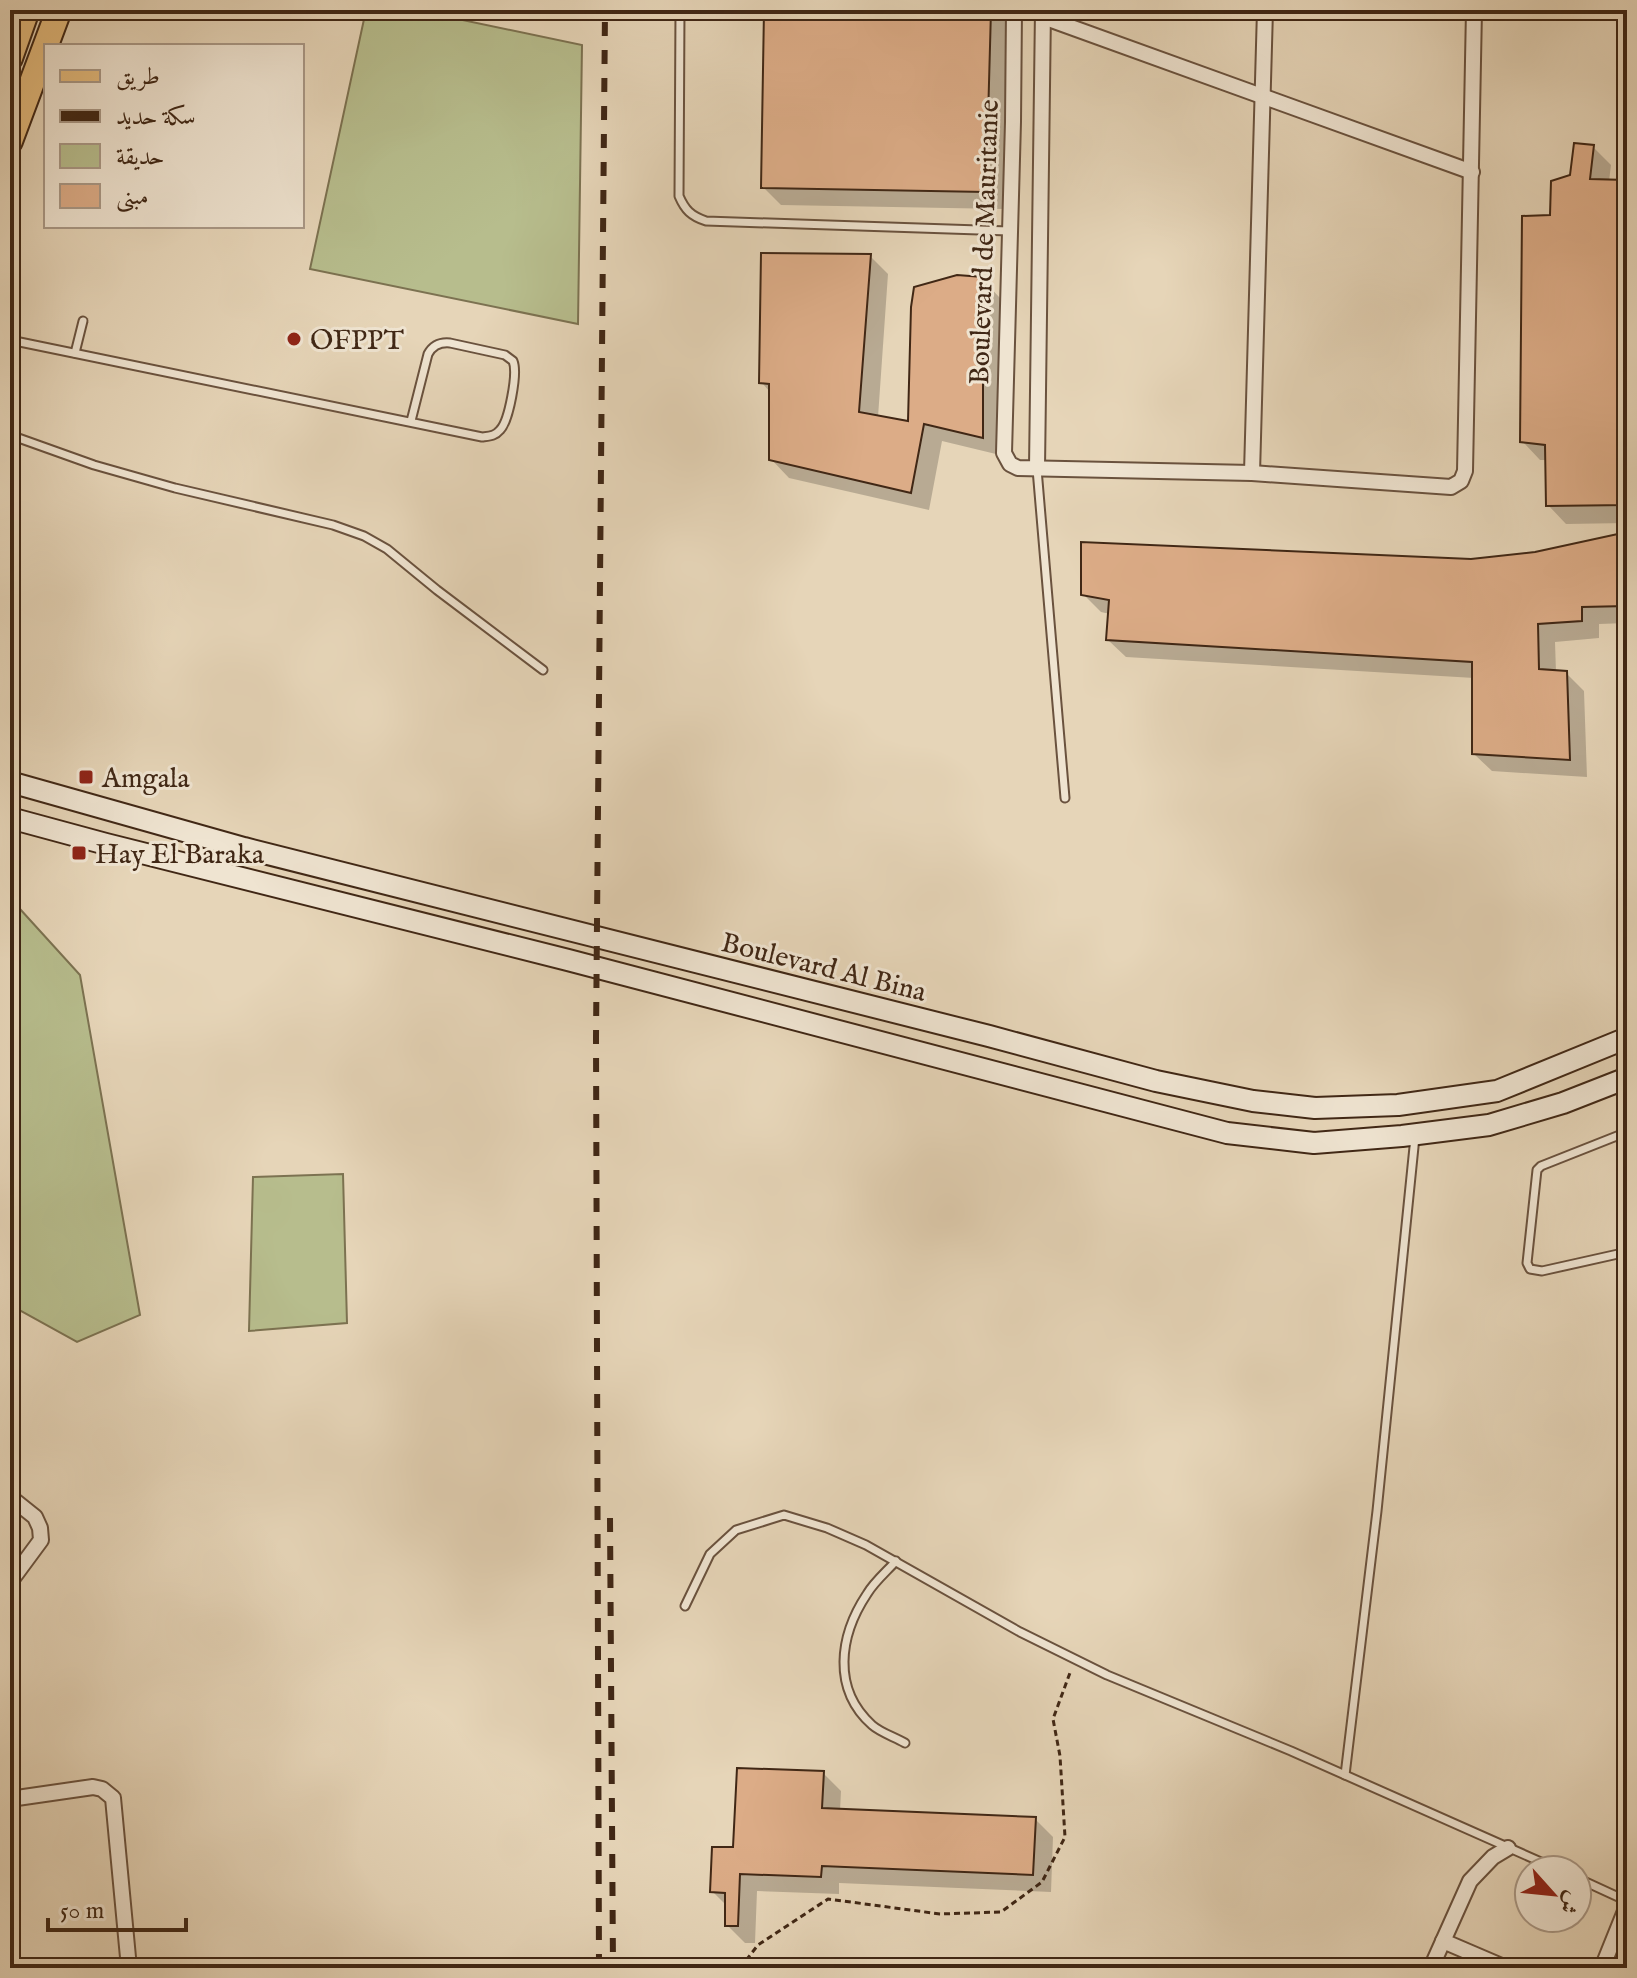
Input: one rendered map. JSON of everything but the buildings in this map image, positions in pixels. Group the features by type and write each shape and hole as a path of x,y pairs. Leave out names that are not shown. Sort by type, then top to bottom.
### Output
{"main road":[{"path":"10,58 27,10"},
{"path":"46,44 59,10"},
{"path":"10,141 44,50"},
{"name":"Boulevard Al Bina","path":"10,782 274,855 1156,1081 1253,1101 1315,1108 1398,1105 1497,1091 1627,1038"},
{"name":"Boulevard Al Bina","path":"10,818 522,948 1227,1133 1314,1143 1489,1125 1563,1103 1627,1078"}],"street":[{"name":"Boulevard de Mauritanie","path":"1014,10 1004,453 1010,464 1018,468 1037,468 1043,14"},
{"path":"1252,473 1265,10"},
{"path":"1037,468 1252,473 1451,487 1461,481 1465,471 1474,10"},
{"path":"1043,14 1472,172"},
{"path":"10,1497 35,1517 41,1540 10,1582"},
{"path":"10,1799 93,1787 102,1789 113,1798 129,1968"},
{"path":"1431,1968 1470,1881 1493,1857 1508,1848"},
{"path":"1602,1968 1627,1904"},
{"path":"1443,1941 1506,1968"}],"lane":[{"path":"680,10 679,196 688,213 706,221 1009,231"},
{"path":"75,353 83,321"},
{"path":"10,340 482,437 493,435 506,420 515,374 513,361 505,355 439,343 428,354 411,421"},
{"path":"10,435 94,465 175,488 333,525 364,536 387,549 543,670"},
{"path":"1037,468 1065,798"},
{"path":"1627,1132 1537,1170 1527,1263 1530,1269 1542,1271 1627,1252"},
{"path":"1345,1775 1377,1511 1415,1135"},
{"path":"685,1606 710,1554 736,1530 784,1515 827,1528 866,1545 1020,1632 1107,1675 1291,1751 1522,1854"},
{"path":"896,1561 867,1593 849,1628 842,1661 851,1699 873,1726 905,1743"},
{"path":"1593,1886 1627,1904"}],"path":[{"path":"740,1968 758,1945 828,1899 940,1914 1001,1912 1042,1882 1065,1837 1060,1756 1053,1719 1075,1659"}],"green space":[{"path":"366,10 415,10 582,45 578,324 310,269"},
{"path":"10,898 80,975 140,1315 77,1342 10,1305"},
{"path":"343,1174 347,1323 249,1331 253,1177"}],"railway":[{"path":"599,1968 596,1037 605,10"},
{"path":"610,1518 613,1968"}],"place":[{"name":"OFPPT","path":"294,339"},
{"name":"Amgala","path":"86,777"},
{"name":"Hay El Baraka","path":"79,853"}]}
